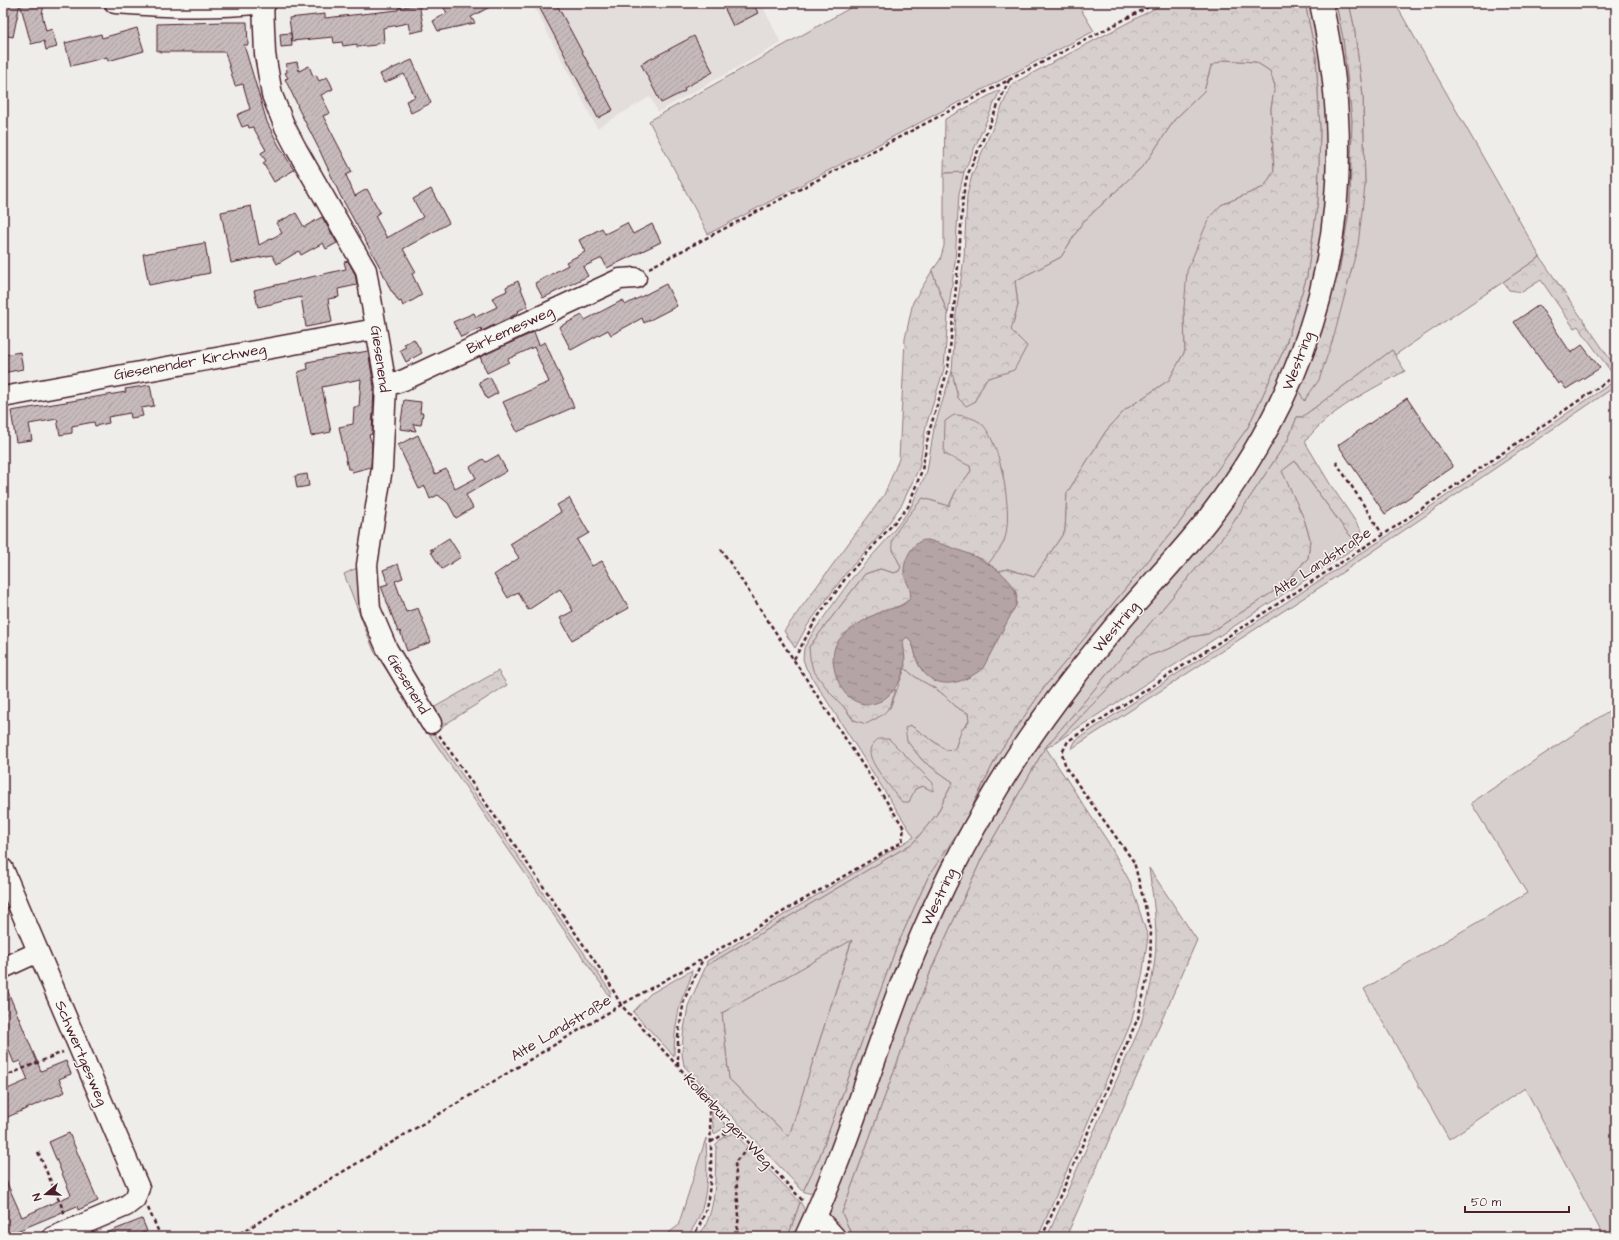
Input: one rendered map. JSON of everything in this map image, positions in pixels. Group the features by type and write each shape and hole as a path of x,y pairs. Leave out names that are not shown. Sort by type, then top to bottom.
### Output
{"main road":[{"name":"Westring","path":"806,1237 816,1216 915,951 941,892 979,819 1024,746 1066,688 1111,631 1200,528 1239,476 1278,409 1298,365 1315,315 1327,268 1337,192 1339,144 1336,94 1330,45 1321,3"}],"street":[{"path":"115,3 169,7 216,7 264,3"},
{"name":"Giesenend","path":"264,3 265,54 272,95 297,150 366,270 386,386 382,468 367,565 370,609 386,649 431,723"},
{"name":"Birkemesweg","path":"386,386 404,380 620,279 636,278"},
{"name":"Giesenender Kirchweg","path":"3,397 376,329"},
{"name":"Schwertgesweg","path":"3,869 139,1188"},
{"path":"3,968 38,952"},
{"path":"53,1237 126,1206 135,1199 139,1188"},
{"path":"816,1216 835,1237"}],"path":[{"path":"636,278 644,271 1156,3"},
{"path":"721,549 794,659 817,618 848,575 908,507 922,470 929,432 948,369 963,196 967,176 1009,80"},
{"name":"Alte Landstraße","path":"1042,1237 1138,1018 1150,967 1151,930 1134,862 1070,775 1062,753 1068,741 1383,535 1616,375"},
{"path":"1336,462 1383,535"},
{"name":"Alte Landstraße","path":"234,1237 621,1004 704,958 902,842 904,828 794,659"},
{"name":"Kollenburger Weg","path":"431,723 607,979 621,1004 816,1216"},
{"path":"678,1066 678,1037 684,1000 704,958"},
{"path":"3,1077 78,1046"},
{"path":"3,1068 6,1076"},
{"path":"691,1237 695,1233 707,1209 711,1142 708,1100"},
{"path":"711,1142 734,1128"},
{"path":"736,1237 740,1216 735,1162 750,1145"},
{"path":"38,1152 72,1229"},
{"path":"139,1188 161,1237"}],"shaded area":[{"path":"532,3 761,3 781,43 658,112 650,97 597,128"}],"green space":[{"path":"859,3 1077,3 1094,31 708,234 649,121"},
{"path":"1165,3 1305,3 1316,57 1320,128 1318,200 1307,276 1285,347 1248,427 1180,522 1046,685 998,754 964,823 928,877 896,948 819,1158 803,1191 684,1066 682,1054 683,1036 688,1006 706,966 913,843 937,814 953,782 923,761 907,741 905,728 910,725 946,750 955,749 961,731 969,721 968,713 958,708 940,692 916,677 905,668 903,641 907,637 912,645 920,667 935,682 1003,627 1016,605 1017,596 1015,589 999,571 1008,569 1034,577 1065,531 1067,493 1106,431 1125,410 1169,380 1185,351 1184,308 1187,271 1209,218 1221,205 1264,187 1274,171 1271,108 1275,86 1270,71 1256,62 1224,60 1211,66 1204,91 1175,119 1145,164 1082,223 1061,257 1015,281 1018,305 1011,330 1027,346 1014,370 986,379 974,402 966,406 958,398 952,371 956,314 964,258 967,195 972,175 1012,84","holes":["852,940 789,1136 729,1079 722,1013"]},
{"path":"1305,3 1313,3 1330,118 1321,263 1296,350 1232,473 1009,755 816,1191 808,1193 803,1191 819,1158 896,948 928,877 964,823 998,754 1046,685 1180,522 1248,427 1285,347 1307,276 1318,200 1320,128 1316,57"},
{"path":"1328,3 1336,3 1343,38 1352,120 1350,206 1339,273 1320,322 1337,258"},
{"path":"1336,3 1349,3 1354,26 1363,96 1365,186 1358,245 1334,336 1319,380 1304,401 1297,386 1339,273 1350,206 1352,120 1343,38"},
{"path":"1349,3 1395,3 1540,257 1395,355 1392,350 1302,417 1297,417 1288,440 1227,532 1045,748 982,858 932,968 842,1213 853,1237 843,1237 830,1222 827,1211 929,936 998,800 1297,386 1305,401 1365,186 1363,96 1354,26"},
{"path":"1223,60 1256,62 1270,71 1275,86 1271,108 1274,171 1264,187 1221,205 1184,308 1185,351 1169,380 1125,410 1106,431 1067,493 1065,531 1034,577 1008,569 999,571 988,564 1004,541 1003,471 982,425 970,466 971,471 956,491 949,506 923,498 897,533 893,550 901,567 899,571 894,573 880,569 865,574 809,647 831,694 844,707 854,721 890,708 905,668 916,677 940,692 958,708 968,713 969,721 961,731 955,749 946,750 910,725 907,741 923,761 953,782 937,814 913,843 706,966 707,961 914,837 806,668 803,659 804,648 814,631 852,578 888,538 910,509 927,471 934,428 952,371 958,398 974,402 986,379 1014,369 1026,347 1011,330 1018,305 1015,281 1061,257 1082,223 1145,164 1175,119 1204,91 1211,66","holes":["889,739 922,786 915,789"]},
{"path":"1000,90 964,172 944,173 945,119"},
{"path":"964,172 959,194 955,262 948,315 932,271 940,260 944,246 944,173"},
{"path":"1540,257 1616,368 1612,373 1578,326 1574,328 1541,280 1522,292 1509,290 1503,282"},
{"path":"932,271 948,315 944,369 926,426 919,468 902,504 881,534 846,573 807,626 795,648 784,631 884,495 899,459 905,339 913,302"},
{"path":"1392,350 1405,371 1365,393 1325,420 1305,442 1330,484 1362,531 1356,541 1347,532 1295,461 1282,471 1304,519 1310,539 1308,558 1282,586 1208,634 1190,637 1171,648 1145,657 1122,674 1056,742 1046,748 1108,842 1130,882 1148,937 1142,977 1131,1023 1038,1237 853,1237 842,1213 932,968 982,858 1045,748 1227,532 1288,440 1297,417 1302,417"},
{"path":"1616,380 1616,386 1331,580 1071,749 1076,740 1386,537"},
{"path":"954,415 969,417 977,420 983,425 995,448 1004,481 1006,499 1007,530 1004,541 988,564 982,559 928,540 904,574 911,593 909,599 899,606 867,618 879,702 896,689 891,703 886,711 879,717 866,724 854,720 831,694 813,670 809,647 865,574 880,569 894,573 899,571 901,567 895,555 892,543 901,526 923,498 949,506 956,491 971,471 970,466 944,454 945,421"},
{"path":"1295,461 1347,532 1359,545 1056,742 1122,674 1145,657 1171,648 1190,637 1208,634 1282,586 1308,558 1310,539 1304,519 1281,471"},
{"path":"361,566 428,725 610,991 610,997 425,728 374,651 344,574"},
{"path":"498,671 507,685 444,725 441,730 428,711"},
{"path":"1616,706 1616,1237 1604,1237 1525,1088 1449,1139 1364,989 1527,893 1471,803"},
{"path":"878,739 889,739 933,783 933,791 922,786 915,789 909,802 902,802 878,771 871,757 870,752 872,745"},
{"path":"1149,868 1197,940 1066,1237 1047,1237 1140,1027 1151,983 1156,950 1154,904"},
{"path":"852,939 789,1137 729,1079 722,1013"},
{"path":"692,970 681,1001 676,1024 674,1056 633,1012 650,994"},
{"path":"711,1109 727,1126 714,1134"},
{"path":"734,1133 800,1202 788,1237 697,1237 709,1218 712,1206 715,1180 716,1144 723,1137"},
{"path":"706,1138 707,1161 705,1196 698,1218 689,1235 683,1238 663,1237 678,1226"},
{"path":"800,1202 803,1206 805,1215 799,1237 788,1237"}],"water":[{"path":"928,540 969,554 998,570 1009,580 1015,592 1016,605 983,668 975,674 957,682 939,682 931,679 918,663 913,646 907,637 903,641 905,666 900,681 888,696 877,703 868,704 857,702 845,693 839,683 833,659 835,647 842,636 862,621 882,611 901,606 907,602 910,596 910,590 904,573 906,560 910,551 916,544 921,541"}],"building":[{"path":"3,3 20,3 13,37 3,35"},
{"path":"20,3 44,5 42,14 46,31 52,29 57,47 46,50 44,41 31,44"},
{"path":"441,3 497,3 471,17 475,23 438,31 433,21 447,13"},
{"path":"537,3 556,3 613,110 598,118"},
{"path":"722,3 753,3 758,13 733,26"},
{"path":"419,4 424,30 410,33 408,23 383,28 384,43 357,47 357,44 343,46 342,42 334,43 333,37 292,41 289,18 325,14 325,18 398,10 398,8"},
{"path":"247,22 248,45 244,45 267,122 294,170 274,182 263,163 266,161 261,153 266,150 253,127 249,128 248,125 242,127 237,115 250,109 243,84 235,86 225,52 157,51 157,24"},
{"path":"137,28 144,51 108,61 107,57 71,66 65,43 101,34 102,38"},
{"path":"291,33 292,46 281,47 280,34"},
{"path":"694,36 713,72 684,88 685,91 661,103 641,64"},
{"path":"412,60 431,103 411,113 406,101 415,97 404,74 384,83 380,74"},
{"path":"297,62 299,71 309,66 313,76 316,75 319,81 327,77 330,82 333,89 321,95 330,113 323,116 352,172 346,175 355,196 367,189 380,212 375,216 387,238 423,217 413,199 431,189 449,223 403,249 416,272 412,274 422,295 403,306 401,301 399,302 391,291 381,269 340,195 285,79 288,78 285,73 287,72 286,64"},
{"path":"251,206 259,245 282,233 276,223 296,213 304,227 322,217 337,243 326,249 323,243 301,255 299,251 277,264 272,255 231,263 221,212"},
{"path":"627,223 633,234 652,224 661,242 607,268 602,258 583,267 588,276 543,298 535,283 568,265 566,262 585,252 579,240 602,228 605,234"},
{"path":"205,243 210,273 149,285 143,254"},
{"path":"348,261 355,274 357,285 338,289 339,297 328,299 332,322 306,327 301,297 258,307 254,290 346,269 344,262"},
{"path":"518,281 528,306 518,311 519,312 511,317 482,331 481,328 461,337 453,322 474,313 476,317 497,307 492,298 507,291 506,287"},
{"path":"666,284 677,306 644,323 642,318 611,335 608,330 571,350 559,327 582,315 585,320 623,300 625,305"},
{"path":"1539,305 1571,353 1582,345 1600,368 1566,389 1561,382 1558,384 1514,322"},
{"path":"534,332 539,345 545,342 574,407 517,432 503,402 549,382 534,347 508,359 509,362 487,373 480,357"},
{"path":"414,339 422,353 406,362 400,350 406,347 404,344"},
{"path":"368,351 374,387 372,434 369,435 372,444 371,467 352,472 351,469 348,469 339,427 353,424 354,407 359,407 361,379 322,387 331,432 311,436 298,372 308,369 307,362"},
{"path":"20,352 23,369 3,373 3,355"},
{"path":"490,377 498,393 487,399 479,382"},
{"path":"150,385 154,406 141,408 143,416 131,418 130,413 108,417 109,423 95,426 94,422 72,426 72,433 60,435 57,419 29,424 32,440 16,442 11,411 126,392 125,389"},
{"path":"1407,398 1453,467 1385,514 1338,445"},
{"path":"404,400 421,402 420,413 423,413 421,425 413,424 416,431 400,429"},
{"path":"418,435 435,474 446,469 455,489 476,478 470,467 483,459 486,462 498,455 507,471 466,495 473,508 456,518 448,503 438,495 430,499 425,486 419,489 398,445"},
{"path":"307,474 309,486 297,488 295,476"},
{"path":"569,498 589,533 577,540 592,566 602,561 629,608 572,640 560,618 573,611 560,589 528,610 518,592 508,598 494,575 519,558 510,544 561,512 557,505"},
{"path":"449,538 461,557 442,569 431,552 434,550 430,550"},
{"path":"398,564 403,578 395,581 406,612 418,608 431,642 407,651 400,631 398,632 381,586 388,584 383,570"},
{"path":"3,980 41,1071 66,1061 71,1074 59,1079 65,1092 3,1119 3,1091 28,1080 20,1061 14,1063 3,1036"},
{"path":"69,1133 98,1201 78,1210 77,1206 3,1237 3,1174 22,1217 71,1195 49,1142"},
{"path":"142,1219 147,1231 141,1234 142,1237 96,1237"}]}
